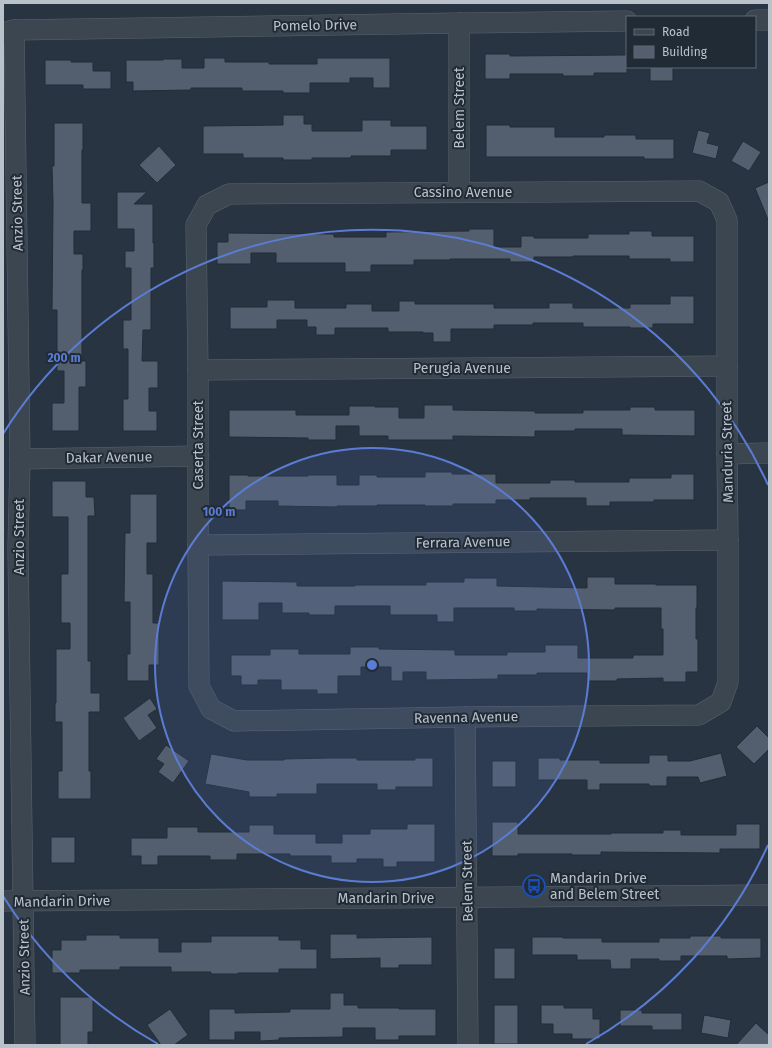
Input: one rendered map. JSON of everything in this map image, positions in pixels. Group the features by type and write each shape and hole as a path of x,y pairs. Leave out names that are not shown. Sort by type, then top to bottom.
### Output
{"street":[{"path":"756,20 769,20"},
{"name":"Pomelo Drive","path":"9,31 626,21"},
{"name":"Belem Street","path":"459,23 459,192"},
{"name":"Anzio Street","path":"9,31 20,459 10,549 23,901 26,1045"},
{"name":"Cassino Avenue","path":"207,205 229,194 459,192 699,191 719,202"},
{"name":"Manduria Street","path":"719,202 727,220 728,682 721,702"},
{"name":"Caserta Street","path":"207,205 196,226 200,686 210,710"},
{"name":"Perugia Avenue","path":"198,370 727,366"},
{"path":"727,454 769,453"},
{"name":"Dakar Avenue","path":"20,459 198,456"},
{"name":"Ferrara Avenue","path":"198,545 728,540"},
{"name":"Ravenna Avenue","path":"210,710 234,720 699,715 721,702"},
{"name":"Belem Street","path":"465,717 468,1045"},
{"name":"Mandarin Drive","path":"3,901 769,895"}],"building":[{"path":"485,54 510,54 510,56 626,55 627,73 594,73 594,76 563,76 563,74 510,74 510,79 485,79"},
{"path":"204,58 225,58 225,62 317,64 317,58 390,58 390,88 373,88 373,78 350,78 350,83 310,83 310,93 283,93 283,91 242,91 242,88 191,88 191,90 133,91 133,82 126,82 126,60 182,59 182,68 204,68"},
{"path":"45,60 93,62 93,71 111,71 111,89 83,89 83,85 45,85"},
{"path":"650,68 673,68 673,81 650,81"},
{"path":"283,115 304,115 304,124 312,124 312,131 362,131 362,120 391,120 391,126 427,126 427,150 391,150 391,156 351,156 351,158 312,158 312,160 243,158 243,154 203,154 203,126 283,125"},
{"path":"54,123 83,123 82,203 91,203 91,231 74,231 74,254 83,254 82,361 86,361 86,387 79,387 79,431 52,431 52,403 64,403 64,371 57,371 57,310 52,310 52,166 54,166"},
{"path":"486,125 510,125 510,127 555,127 555,137 604,137 604,135 636,135 636,139 674,139 674,159 644,159 644,157 486,157"},
{"path":"698,130 710,133 707,143 719,146 716,159 692,153"},
{"path":"743,141 761,152 749,171 731,161"},
{"path":"159,146 176,165 157,183 139,165"},
{"path":"769,182 769,222 755,188"},
{"path":"117,192 147,192 134,204 153,204 154,268 151,268 151,330 143,330 142,361 158,361 158,388 149,388 149,411 157,411 157,431 123,431 123,399 128,399 128,349 123,349 123,320 131,320 131,268 125,268 125,251 134,251 134,229 117,229"},
{"path":"469,229 494,229 494,247 521,247 521,236 534,236 534,238 588,238 588,234 629,234 629,231 652,231 652,236 694,236 694,262 670,262 670,259 629,259 629,256 534,257 534,262 510,262 510,259 414,260 414,265 371,265 371,272 345,272 345,263 276,263 276,253 251,253 251,264 217,264 217,242 228,242 228,233 334,234 334,237 386,237 386,232 469,231"},
{"path":"670,296 694,296 694,324 653,324 653,328 583,327 583,323 494,325 494,329 451,329 451,342 433,342 433,333 388,332 388,328 335,328 335,335 316,335 316,327 307,327 307,320 277,320 277,329 230,329 230,307 267,307 267,300 295,300 295,308 346,308 346,304 372,304 372,311 399,311 399,301 415,301 415,304 494,304 494,308 549,308 549,303 573,303 573,308 630,308 630,304 670,304"},
{"path":"424,405 453,405 453,410 535,411 535,413 583,413 583,410 630,410 630,407 655,407 655,410 695,410 695,436 622,435 622,429 575,429 575,431 535,431 535,437 453,436 453,440 388,440 388,436 359,436 359,426 336,426 336,440 308,440 308,438 229,437 229,410 296,410 296,415 349,415 349,406 375,406 399,407 399,418 424,418"},
{"path":"425,472 452,472 452,474 496,474 496,483 550,483 550,480 575,480 575,482 629,482 629,478 671,478 671,474 694,474 694,500 610,502 610,506 586,506 586,498 530,498 530,500 496,500 496,504 453,504 453,506 377,505 337,507 278,506 278,501 246,501 246,510 229,510 229,475 337,475 337,485 359,485 359,475 377,475 377,477 425,477"},
{"path":"52,481 86,481 86,497 94,497 95,516 88,516 88,661 91,661 91,693 100,693 100,712 89,712 89,771 91,771 91,799 58,799 58,771 62,771 62,722 55,722 56,649 70,649 70,623 61,623 61,574 68,574 68,517 52,517"},
{"path":"130,494 157,494 157,543 147,543 147,574 153,574 153,623 159,623 159,665 149,665 149,681 127,681 127,654 130,654 130,602 124,602 125,533 130,533"},
{"path":"587,577 615,577 615,584 697,585 696,639 698,639 698,672 686,672 686,682 663,682 663,678 587,681 587,673 537,673 537,675 498,675 498,679 426,680 426,672 403,672 403,681 391,681 391,667 361,667 361,676 338,676 338,694 317,694 317,690 281,690 281,680 258,680 258,685 241,685 241,676 231,676 231,655 270,655 270,649 299,649 299,654 350,654 350,647 379,647 379,649 455,650 455,655 507,655 507,652 545,652 545,645 578,645 578,658 633,658 633,655 663,655 661,608 615,608 615,610 537,609 537,611 514,611 514,608 454,608 454,622 437,622 437,615 390,615 390,606 335,606 335,615 309,615 309,613 282,613 282,603 259,603 259,620 222,620 222,581 297,582 297,586 355,586 426,585 426,582 464,582 464,578 497,578 497,586 587,588"},
{"path":"150,698 157,709 148,715 157,728 139,741 123,718"},
{"path":"757,726 769,738 769,749 754,764 736,747"},
{"path":"166,745 189,761 173,783 158,772 164,764 156,759"},
{"path":"721,753 727,776 700,783 698,777 667,777 667,786 649,786 649,784 600,784 600,790 587,790 587,780 538,780 538,758 560,758 560,760 600,760 600,763 649,763 649,755 668,755 668,761 690,761"},
{"path":"211,754 247,760 357,758 357,760 415,760 415,758 433,758 433,787 396,787 396,790 377,790 377,784 317,784 317,794 277,794 277,797 249,797 249,792 205,784"},
{"path":"492,761 516,761 516,787 492,787"},
{"path":"492,822 518,822 518,834 663,833 663,830 681,830 681,835 736,835 736,824 760,824 760,849 720,849 720,853 601,852 601,855 518,854 518,856 492,856"},
{"path":"407,824 435,824 435,862 397,862 397,867 383,867 383,859 357,859 357,863 331,863 331,856 237,854 237,860 210,860 210,856 158,856 158,865 141,865 141,856 131,856 131,838 167,838 167,827 198,827 198,832 249,832 249,825 274,825 274,834 316,834 316,843 342,843 342,834 370,834 370,829 407,829"},
{"path":"51,837 75,837 75,863 51,863"},
{"path":"330,934 357,934 357,938 432,937 432,965 399,965 399,968 380,968 380,958 330,959"},
{"path":"86,935 120,935 120,938 159,938 159,952 181,952 181,942 211,942 211,936 279,936 279,940 301,940 301,949 317,949 317,969 279,969 279,973 211,974 211,972 171,972 171,967 120,967 120,970 80,970 80,973 52,973 52,950 61,950 61,940 86,940"},
{"path":"690,936 761,938 761,958 727,959 727,956 681,956 681,961 631,959 631,969 611,969 610,960 577,960 577,955 532,955 532,937 602,938 602,942 659,942 659,938 690,938"},
{"path":"494,948 515,948 515,979 494,979"},
{"path":"330,993 344,993 344,1005 358,1005 358,1008 436,1009 436,1036 399,1036 399,1040 375,1040 375,1028 343,1028 343,1037 279,1038 279,1040 260,1041 260,1032 235,1032 235,1040 209,1040 209,1009 235,1009 235,1013 290,1012 290,1009 330,1009"},
{"path":"60,997 93,997 93,1032 88,1032 88,1045 60,1045"},
{"path":"494,1005 518,1005 518,1044 494,1044"},
{"path":"541,1005 564,1005 564,1008 593,1008 593,1019 600,1019 600,1039 572,1039 572,1034 553,1034 553,1024 541,1024"},
{"path":"170,1009 188,1035 174,1045 161,1045 147,1025"},
{"path":"620,1010 642,1010 642,1013 682,1013 682,1030 652,1030 652,1026 620,1026"},
{"path":"704,1015 731,1020 728,1038 701,1033"},
{"path":"756,1023 769,1035 769,1045 736,1045"}],"place":[{"name":"Mandarin Drive and Belem Street","path":"534,886"}]}
